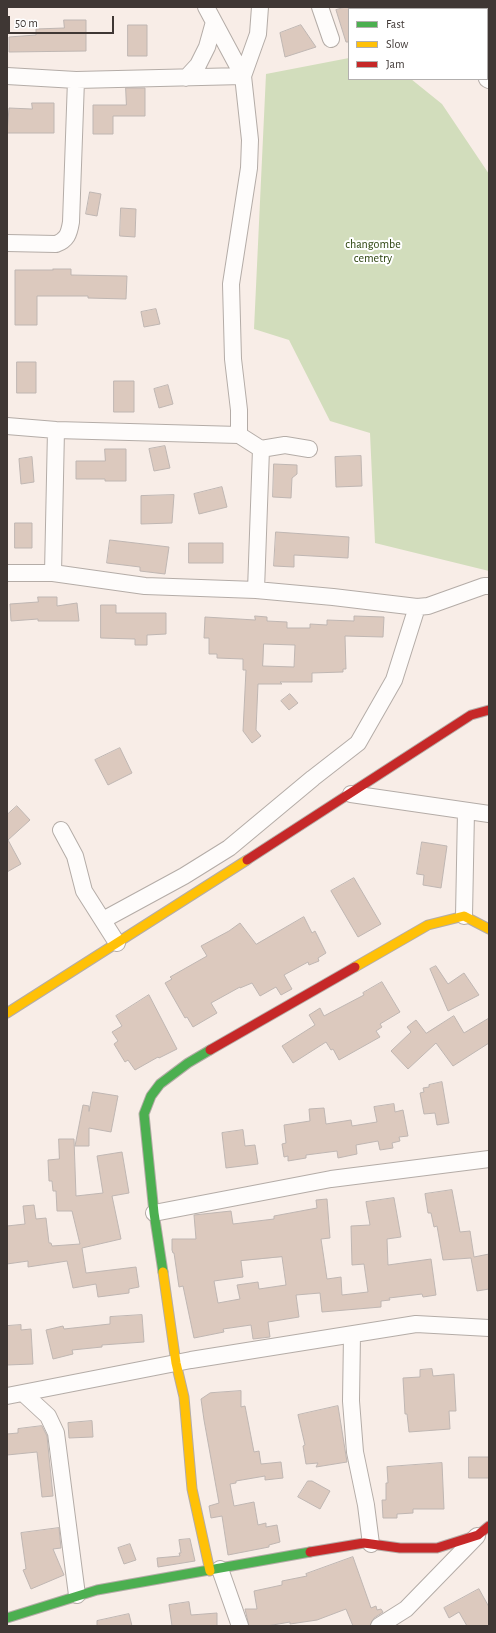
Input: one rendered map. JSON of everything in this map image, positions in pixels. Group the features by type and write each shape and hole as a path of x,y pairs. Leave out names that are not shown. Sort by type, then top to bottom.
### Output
{"street":[{"path":"206,7 243,76 250,140 249,168 231,284 233,359 239,410 238,435"},
{"path":"243,76 258,34 260,7"},
{"path":"320,7 331,39"},
{"path":"186,78 198,66 207,46 214,22"},
{"path":"7,76 76,80 243,76"},
{"path":"7,243 56,244 64,241 68,236 71,222 76,80"},
{"path":"7,426 56,430 238,435 262,449 285,445 309,449"},
{"path":"53,573 56,430"},
{"path":"256,590 262,449"},
{"path":"7,573 53,573 145,586 256,590 417,607 428,606 484,586 489,586"},
{"path":"103,920 184,876 229,848 313,778 358,743 394,680 417,607"},
{"path":"7,1013 351,794 385,770 471,715 489,710"},
{"path":"351,794 489,814"},
{"path":"464,916 466,811"},
{"path":"61,830 75,856 84,891 117,943"},
{"path":"240,1626 215,1570 192,1489 184,1397 176,1363 154,1213 144,1114 147,1103 156,1086 188,1064 428,925 464,916 489,929"},
{"path":"154,1213 331,1179 489,1159"},
{"path":"7,1396 176,1363 416,1324 489,1328"},
{"path":"352,1335 351,1401 355,1452 366,1505 371,1544"},
{"path":"23,1393 48,1416 56,1433 77,1596"},
{"path":"7,1618 97,1590 215,1570 347,1545 371,1544 400,1548 437,1548 483,1531"},
{"path":"379,1626 406,1609 483,1531"}],"green space":[{"name":"changombe cemetry","path":"348,58 348,80 412,80 442,104 489,174 489,571 375,543 370,433 330,421 289,340 254,329 266,74"}],"building":[{"path":"349,7 348,42 346,42 336,10"},
{"path":"64,20 86,20 86,51 9,52 9,37 36,35 36,29 64,28"},
{"path":"128,25 147,25 147,56 128,56"},
{"path":"301,25 316,47 285,57 280,33"},
{"path":"126,88 145,88 145,116 113,116 113,134 93,134 93,105 126,105"},
{"path":"32,103 54,103 54,133 7,133 9,108 32,109"},
{"path":"90,192 101,194 97,216 86,214"},
{"path":"121,208 136,209 135,237 120,236"},
{"path":"71,269 71,275 127,276 126,299 88,298 88,296 37,296 37,325 15,325 15,270"},
{"path":"156,309 160,324 144,327 141,312"},
{"path":"17,362 36,362 36,393 17,393"},
{"path":"114,381 134,381 134,412 114,412"},
{"path":"168,385 173,404 159,408 154,389"},
{"path":"165,446 170,468 154,471 149,449"},
{"path":"105,449 126,449 126,481 76,479 76,461 105,461"},
{"path":"361,456 362,486 336,487 335,457"},
{"path":"32,457 34,482 21,484 19,459"},
{"path":"274,464 297,465 297,474 292,478 291,498 273,497"},
{"path":"222,487 227,507 199,514 194,494"},
{"path":"174,495 172,523 141,524 141,496"},
{"path":"15,523 32,523 32,548 15,548"},
{"path":"276,532 349,537 348,558 294,555 294,567 274,566"},
{"path":"110,540 169,547 165,574 140,571 140,567 107,563"},
{"path":"189,543 223,543 223,563 189,563"},
{"path":"38,597 57,597 57,606 77,603 79,621 38,621 38,619 11,621 10,604 38,602"},
{"path":"101,605 116,605 116,613 166,613 166,634 147,635 147,645 135,645 135,639 101,638"},
{"path":"255,616 267,617 267,621 287,622 287,628 310,628 310,624 327,625 327,620 354,621 354,616 384,617 383,637 345,636 346,669 343,669 343,672 312,673 312,682 258,684 256,730 261,736 252,743 243,731 246,670 243,670 243,659 217,658 217,654 209,654 209,638 204,638 205,617 255,620","holes":["264,644 295,645 294,667 263,666"]},
{"path":"290,694 298,703 289,710 281,701"},
{"path":"120,748 132,773 108,785 95,760"},
{"path":"17,806 30,820 8,840 21,864 7,872 7,815"},
{"path":"422,842 447,846 441,888 423,885 424,875 417,874"},
{"path":"354,878 381,924 358,937 331,891"},
{"path":"304,917 312,933 315,931 326,953 318,958 319,961 309,965 308,962 284,975 292,989 281,995 276,987 260,996 252,983 240,987 211,1003 217,1013 193,1027 187,1017 185,1018 165,983 172,979 170,977 207,956 201,946 229,931 240,923 256,944"},
{"path":"436,966 448,984 464,973 479,995 448,1011 430,969"},
{"path":"382,982 400,1012 380,1024 382,1027 376,1031 380,1037 339,1060 333,1049 331,1050 326,1042 293,1063 282,1046 315,1025 309,1015 320,1008 324,1016 364,995 363,993"},
{"path":"149,995 177,1049 159,1058 158,1057 135,1070 128,1060 125,1062 114,1044 118,1041 112,1032 122,1026 116,1016"},
{"path":"454,1016 464,1033 489,1018 489,1043 453,1066 436,1043 408,1069 391,1051 411,1032 407,1027 416,1020 426,1033"},
{"path":"442,1082 449,1123 437,1125 435,1113 424,1114 420,1093 424,1092 423,1088 429,1087 429,1085"},
{"path":"93,1092 118,1096 111,1132 89,1128 89,1146 75,1146 83,1105 89,1106 89,1111"},
{"path":"394,1104 395,1112 403,1110 408,1136 399,1137 400,1141 392,1143 393,1148 380,1150 378,1141 356,1145 357,1154 338,1158 337,1151 306,1155 306,1158 288,1161 288,1156 284,1157 282,1144 286,1143 284,1125 310,1121 309,1109 324,1108 326,1124 351,1120 352,1126 377,1122 374,1107"},
{"path":"243,1130 245,1146 255,1145 258,1164 226,1168 222,1133"},
{"path":"59,1139 74,1139 76,1196 103,1193 97,1156 122,1152 129,1193 112,1196 121,1239 82,1248 86,1273 136,1267 139,1287 129,1289 129,1293 98,1297 96,1284 73,1288 67,1261 28,1267 28,1261 7,1264 7,1226 25,1224 23,1206 34,1205 36,1219 46,1218 49,1243 51,1243 52,1246 80,1244 72,1211 57,1211 56,1191 53,1191 52,1181 49,1181 48,1160 59,1159"},
{"path":"452,1190 460,1232 470,1231 474,1257 489,1254 489,1289 477,1291 471,1258 443,1260 437,1226 434,1227 431,1213 428,1213 425,1194"},
{"path":"394,1198 401,1237 387,1239 388,1265 431,1259 436,1295 423,1297 422,1294 389,1298 390,1300 381,1301 381,1307 322,1312 320,1293 296,1295 299,1317 268,1322 270,1337 253,1339 251,1325 223,1329 224,1332 194,1338 183,1286 179,1287 174,1253 172,1250 172,1239 196,1239 194,1215 231,1211 233,1224 274,1219 274,1216 317,1208 316,1200 327,1199 330,1238 321,1239 327,1279 341,1277 342,1295 368,1292 364,1264 352,1265 351,1226 370,1225 366,1202","holes":["282,1257 286,1285 259,1289 258,1282 237,1285 240,1299 218,1303 214,1281 243,1277 241,1261"]},
{"path":"142,1315 144,1342 102,1345 102,1347 72,1350 73,1354 53,1359 46,1330 63,1326 64,1329 110,1324 110,1317"},
{"path":"21,1325 21,1330 31,1329 33,1364 7,1365 7,1326"},
{"path":"432,1369 433,1376 454,1374 456,1411 449,1411 450,1429 409,1432 407,1414 405,1414 403,1378 420,1377 420,1370"},
{"path":"241,1391 241,1407 245,1406 254,1452 259,1451 261,1464 281,1462 283,1478 265,1480 265,1476 236,1481 236,1483 230,1484 234,1506 254,1502 258,1525 266,1523 266,1527 277,1525 280,1542 269,1545 269,1547 228,1555 222,1516 211,1518 209,1506 219,1503 201,1399 210,1393"},
{"path":"338,1406 347,1462 316,1467 318,1463 306,1464 303,1446 305,1445 298,1415"},
{"path":"92,1421 93,1437 69,1438 68,1423"},
{"path":"42,1426 47,1436 53,1496 42,1497 37,1452 7,1455 7,1434 18,1433 18,1429"},
{"path":"469,1457 489,1457 489,1478 469,1478"},
{"path":"442,1463 444,1509 413,1509 413,1513 397,1514 397,1518 383,1518 382,1500 386,1500 386,1483 388,1483 387,1467"},
{"path":"308,1481 312,1481 330,1491 320,1509 298,1497"},
{"path":"59,1528 61,1548 53,1549 64,1575 31,1589 23,1570 26,1569 21,1533"},
{"path":"190,1539 195,1561 158,1567 157,1558 180,1556 179,1540"},
{"path":"130,1544 136,1560 124,1564 118,1548"},
{"path":"353,1557 371,1608 376,1606 377,1610 381,1609 383,1612 374,1618 370,1626 353,1626 346,1609 317,1620 290,1624 290,1622 267,1626 249,1626 245,1609 257,1609 254,1591 282,1585 282,1581 307,1576 306,1574"},
{"path":"479,1589 489,1607 489,1626 467,1626 459,1612 449,1618 444,1608"},
{"path":"189,1602 191,1615 217,1613 217,1626 172,1626 169,1605"},
{"path":"129,1614 132,1626 97,1626 97,1621"}],"traffic: fast":[{"path":"163,1272 154,1213 144,1114 151,1096 160,1084 188,1063 210,1050"},
{"path":"7,1618 97,1590 310,1552"}],"traffic: slow":[{"path":"7,1013 247,860"},
{"path":"355,967 428,925 464,916 489,929"},
{"path":"163,1272 176,1363 184,1397 192,1489 210,1571"}],"traffic: jam":[{"path":"247,860 471,715 489,710"},
{"path":"210,1050 355,967"},
{"path":"310,1552 364,1543 400,1548 437,1548 478,1535 489,1526"}]}
